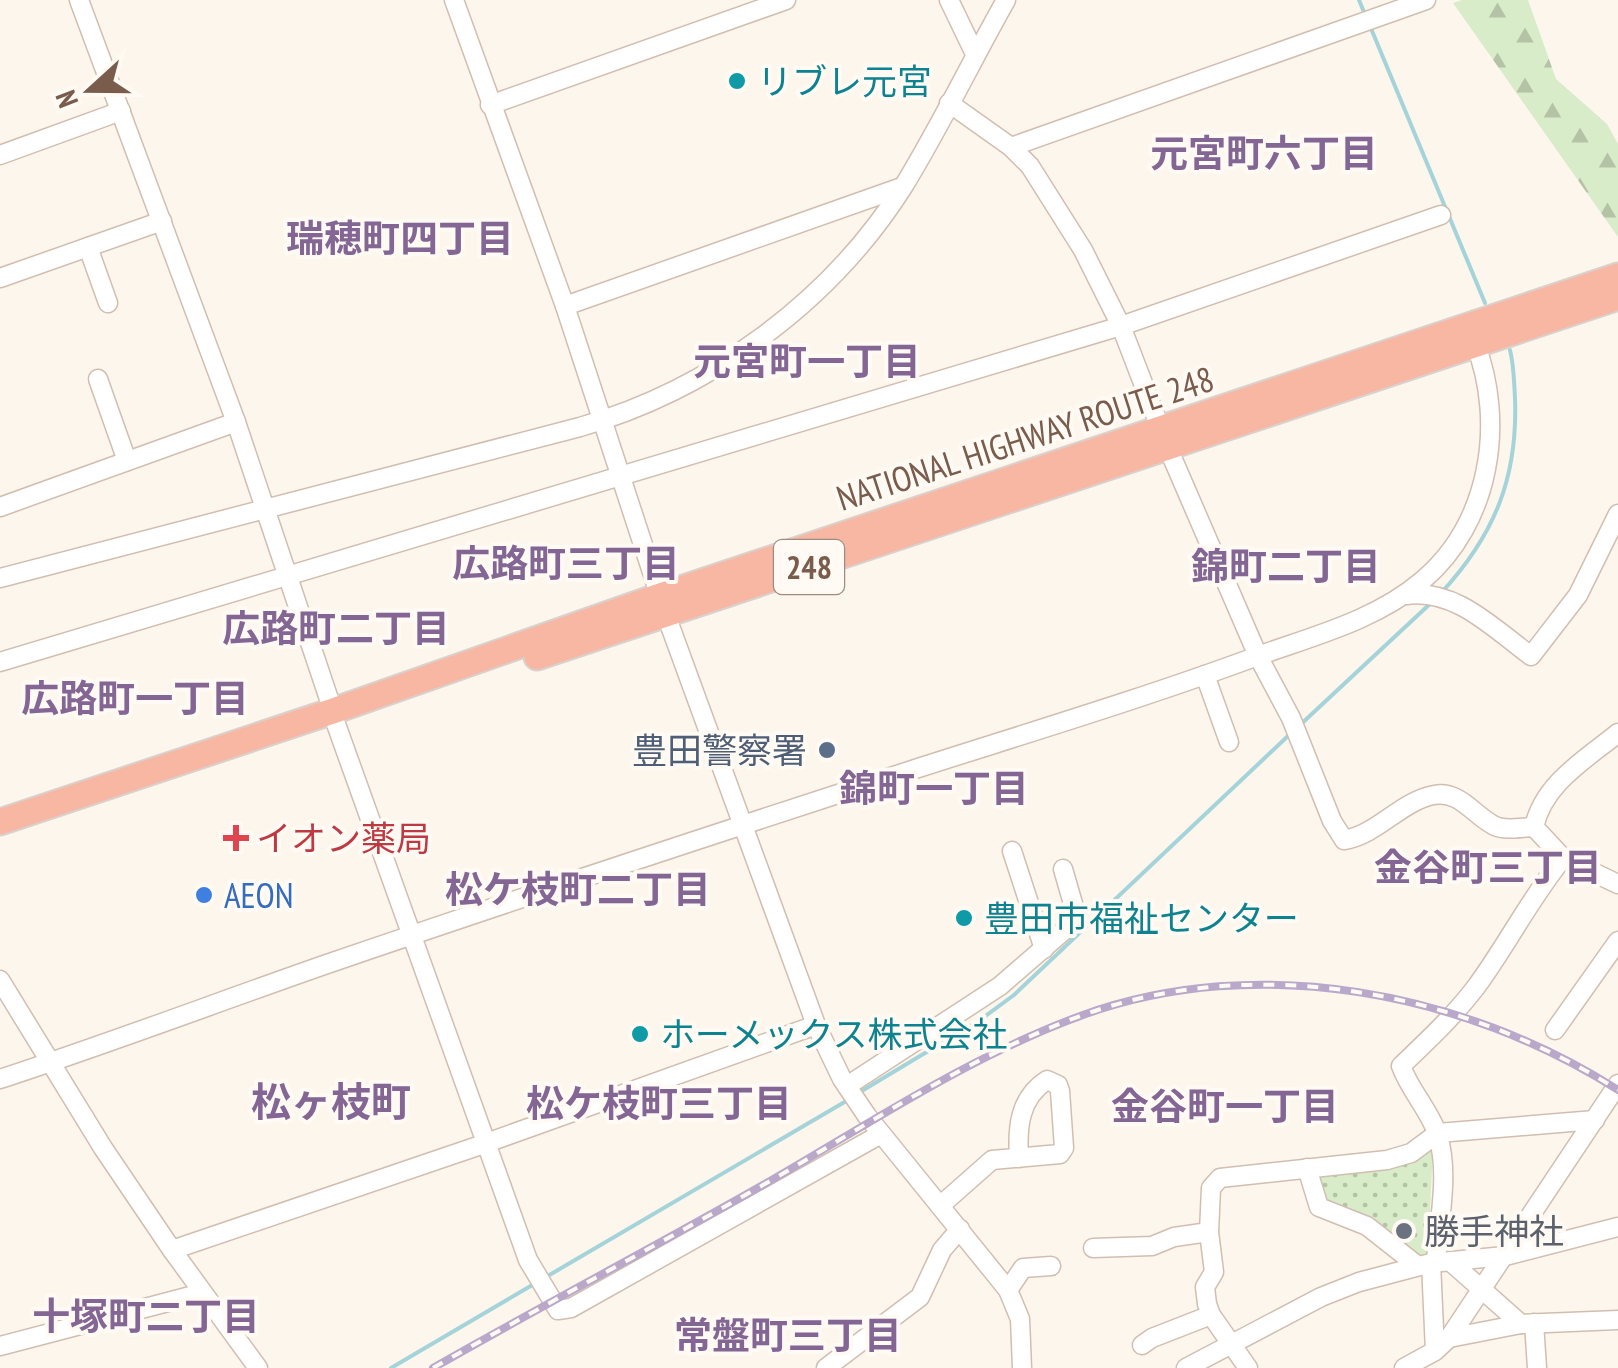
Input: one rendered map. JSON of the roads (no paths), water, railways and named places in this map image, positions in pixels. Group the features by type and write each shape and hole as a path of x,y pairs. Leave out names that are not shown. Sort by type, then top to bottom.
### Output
{"highway":[{"name":"NATIONAL HIGHWAY ROUTE 248","path":"1164,439 1618,276"},
{"name":"NATIONAL HIGHWAY ROUTE 248","path":"0,838 663,605 1164,439 1618,297"},
{"name":"NATIONAL HIGHWAY ROUTE 248","path":"0,822 334,718"}],"street":[{"path":"80,0 236,422 334,718 486,1141 539,1281 555,1307 564,1311 881,1134"},
{"path":"454,0 565,306 663,605 816,1025 867,1116 1008,1290 1020,1319 1022,1368"},
{"path":"490,104 786,0"},
{"path":"949,0 976,54"},
{"path":"0,578 604,420 663,397 756,342 827,280 870,232 902,187 1006,0"},
{"path":"1011,148 1426,0"},
{"path":"949,103 1030,166 1082,250 1121,326 1164,439 1258,656 1344,840 1364,833 1420,800 1449,794 1496,826 1534,828 1563,858 1618,884"},
{"path":"0,155 121,110"},
{"path":"565,306 902,187"},
{"path":"0,662 1121,326 1441,215"},
{"path":"0,278 162,221"},
{"path":"88,247 108,303"},
{"path":"0,1079 742,824 1205,676 1378,611 1440,563 1478,500 1490,450 1490,414 1476,344"},
{"path":"98,379 127,462"},
{"path":"0,507 236,422"},
{"path":"1400,596 1436,596 1468,610 1530,656 1578,595 1618,514"},
{"path":"1205,676 1229,742"},
{"path":"1534,828 1548,793 1618,733"},
{"path":"1012,851 1044,949"},
{"path":"1442,1344 1434,1264 1442,1168 1438,1134 1408,1087 1401,1066 1456,1012 1534,893 1563,858"},
{"path":"848,1088 1000,986 1075,921 1064,869"},
{"path":"1555,1030 1618,942"},
{"path":"0,980 172,1250 258,1368"},
{"path":"172,1250 816,1025"},
{"path":"1442,1344 1595,1120 1612,1106 1618,1084"},
{"path":"1248,1368 1211,1316 1205,1293 1214,1272 1209,1232 1211,1188 1220,1178 1400,1157 1438,1134 1595,1120"},
{"path":"941,1205 992,1160 1019,1158"},
{"path":"1306,1168 1319,1207 1367,1226 1482,1290 1528,1324 1538,1368"},
{"path":"1186,1368 1321,1297 1359,1282 1434,1264 1505,1256 1618,1227"},
{"path":"826,1368 920,1297 942,1250 960,1228"},
{"path":"1093,1248 1152,1246 1174,1237 1209,1232"},
{"path":"1008,1290 1023,1268 1051,1266"},
{"path":"0,1346 202,1293"},
{"path":"1142,1345 1211,1316"},
{"path":"1404,1368 1442,1344 1528,1324 1618,1320"}],"waterway":[{"path":"1359,0 1366,17"},
{"path":"1370,26 1485,303"},
{"path":"1442,592 1489,526 1507,479 1515,427 1510,350"},
{"path":"1300,725 1432,602"},
{"path":"860,1092 980,1020 1014,995 1289,735"},
{"path":"546,1277 848,1100"},
{"path":"391,1368 534,1284"}],"railway":[{"path":"433,1368 962,1070 1042,1031 1150,996 1219,986 1289,985 1358,992 1427,1007 1494,1028 1558,1056 1618,1090"}],"place":[{"name":"リブレ元宮","path":"737,81"},
{"name":"豊田警察署","path":"827,750"},
{"name":"イオン薬局","path":"236,838"},
{"name":"AEON","path":"204,895"},
{"name":"豊田市福祉センター","path":"964,918"},
{"name":"ホーメックス株式会社","path":"640,1034"},
{"name":"勝手神社","path":"1404,1231"}],"district":[{"name":"元宮町六丁目","path":"1264,152"},
{"name":"瑞穂町四丁目","path":"400,237"},
{"name":"元宮町一丁目","path":"807,360"},
{"name":"広路町三丁目","path":"566,562"},
{"name":"錦町二丁目","path":"1286,565"},
{"name":"広路町二丁目","path":"336,627"},
{"name":"広路町一丁目","path":"135,697"},
{"name":"錦町一丁目","path":"934,787"},
{"name":"金谷町三丁目","path":"1488,866"},
{"name":"松ケ枝町二丁目","path":"578,888"},
{"name":"松ヶ枝町","path":"331,1101"},
{"name":"松ケ枝町三丁目","path":"659,1102"},
{"name":"金谷町一丁目","path":"1225,1105"},
{"name":"十塚町二丁目","path":"146,1315"},
{"name":"常盤町三丁目","path":"788,1334"}]}
